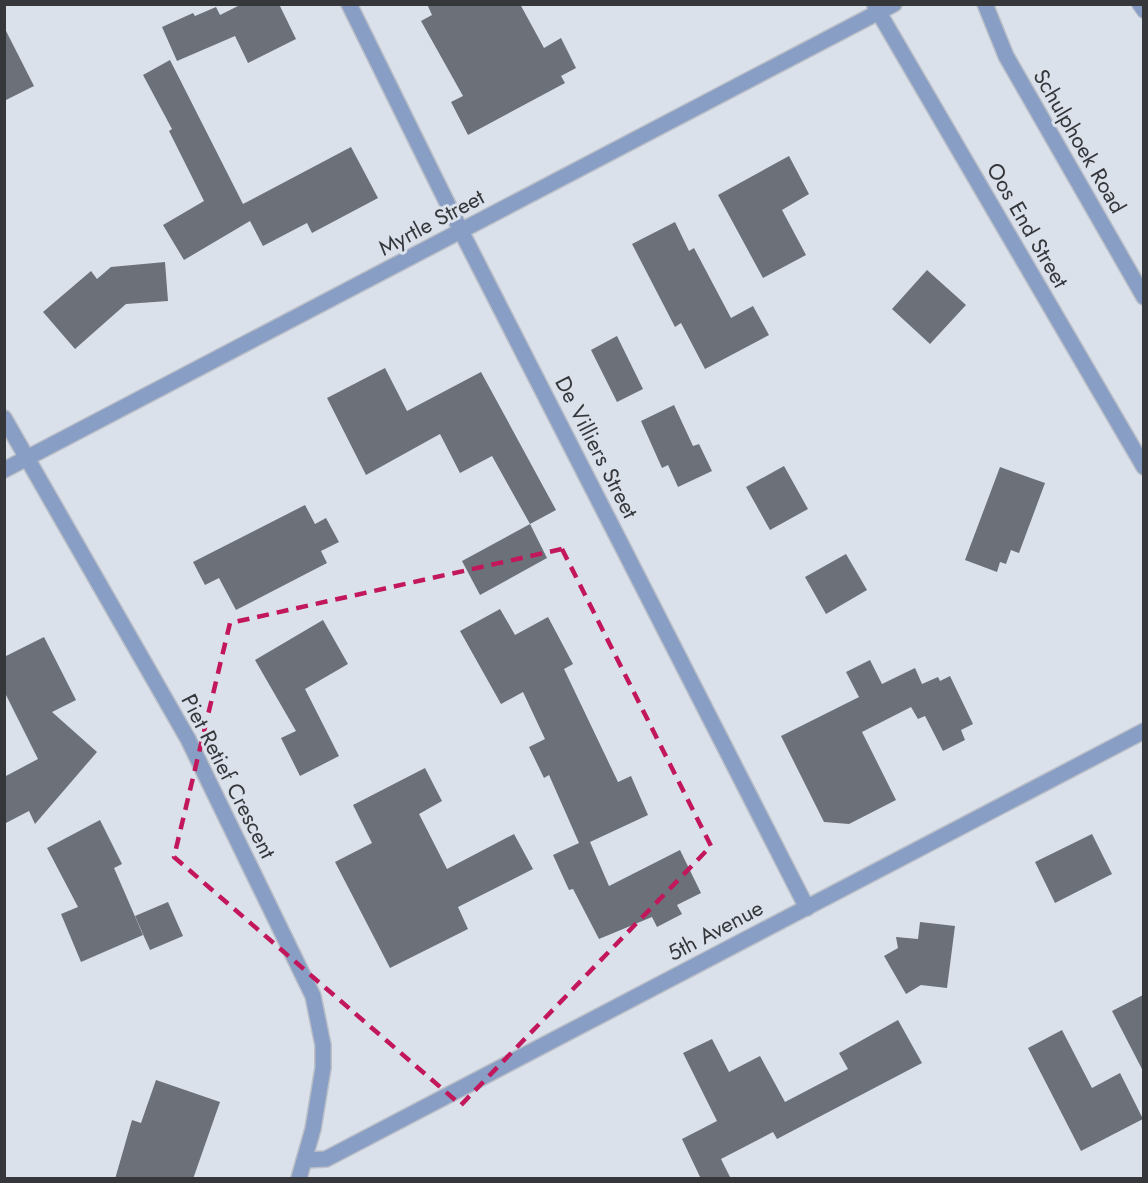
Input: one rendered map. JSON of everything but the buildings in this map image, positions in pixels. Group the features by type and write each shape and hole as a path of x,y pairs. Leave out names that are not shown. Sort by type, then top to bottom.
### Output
{"street":[{"name":"De Villiers Street","path":"350,4 461,231 807,908"},
{"name":"Myrtle Street","path":"4,470 461,231 877,9 894,4"},
{"name":"Schulphoek Road","path":"985,4 1006,56 1143,297"},
{"name":"Oos End Street","path":"877,9 1143,467"},
{"name":"Piet Retief Crescent","path":"4,418 188,739 313,996 323,1045 323,1068 314,1129 299,1179"},
{"name":"5th Avenue","path":"305,1160 326,1159 1143,731"}],"lane":[{"path":"1139,4 1143,11"}],"highlighted area":[{"path":"562,549 711,846 461,1105 174,857 230,623"}]}
